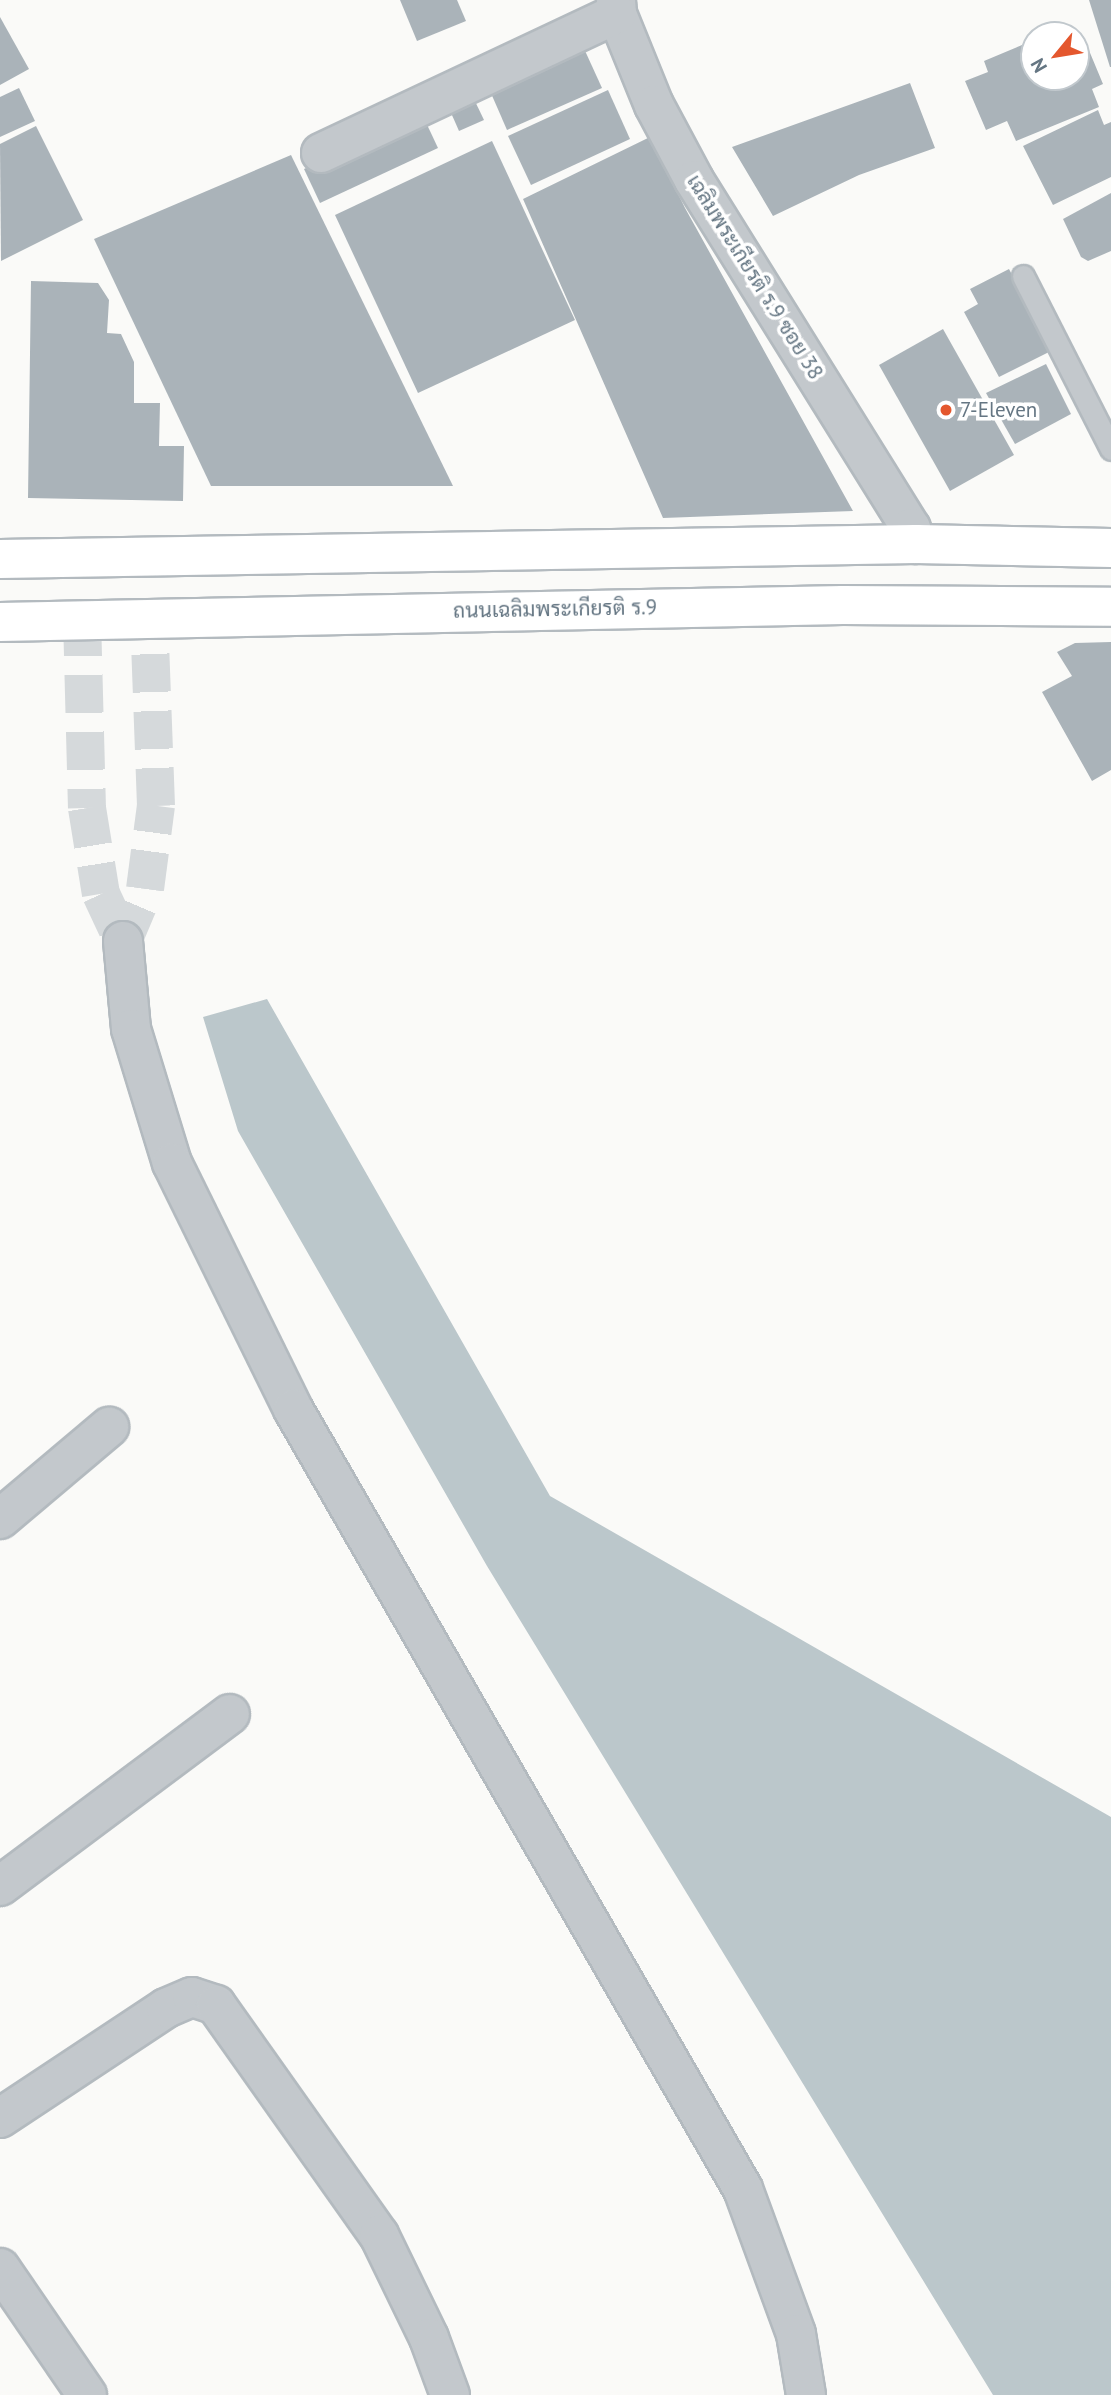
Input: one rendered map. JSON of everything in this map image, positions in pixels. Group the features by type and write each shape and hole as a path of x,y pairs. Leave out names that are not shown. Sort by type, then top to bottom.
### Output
{"main road":[{"path":"916,544 920,604"},
{"path":"0,559 916,544 1111,548"},
{"name":"ถนนเฉลิมพระเกียรติ ร.9","path":"0,622 920,604 1111,607"}],"street":[{"path":"321,153 616,7"},
{"name":"เฉลิมพระเกียรติ ร.9 ซอย 38","path":"616,7 654,105 694,180 911,528 916,544"},
{"path":"123,942 131,1028 172,1163 293,1409 743,2189 796,2334 806,2395"},
{"path":"0,1518 109,1427"},
{"path":"0,1886 230,1714"},
{"path":"0,2118 166,2008 192,1997 216,2005 379,2235 429,2338 450,2395"},
{"path":"0,2268 87,2395"}],"lane":[{"path":"1023,276 1111,449"}],"shaded area":[{"path":"267,999 550,1496 1111,1817 1111,2395 993,2395 487,1566 238,1131 203,1017"}],"building":[{"path":"400,0 457,0 466,21 417,41"},
{"path":"1089,0 1111,0 1111,67 1110,67"},
{"path":"0,17 29,69 0,85"},
{"path":"581,42 602,88 507,130 487,84"},
{"path":"1020,46 1020,91 1090,91 1090,53 1103,84 1092,89 1099,107 1016,141 1007,121 986,130 965,81 988,72 984,61"},
{"path":"910,83 935,148 859,175 773,216 732,147"},
{"path":"19,88 35,121 0,137 0,97"},
{"path":"608,90 630,139 531,185 508,136"},
{"path":"472,95 484,120 459,131 448,106"},
{"path":"1098,110 1104,125 1111,122 1111,177 1053,205 1023,146"},
{"path":"422,114 438,148 320,203 304,169"},
{"path":"36,126 83,220 1,261 0,144"},
{"path":"650,137 685,208 853,511 663,518 523,199"},
{"path":"492,141 575,320 418,393 335,215"},
{"path":"291,155 453,486 211,486 94,239"},
{"path":"1111,193 1111,251 1088,261 1081,257 1063,219"},
{"path":"1009,269 1051,351 999,377 964,312 978,304 970,289"},
{"path":"31,281 98,283 109,300 107,333 121,334 134,362 134,403 160,403 159,446 184,446 183,501 28,498"},
{"name":"7-Eleven","path":"943,329 1014,455 950,491 879,365"},
{"path":"1046,364 1071,414 1015,444 986,393"},
{"path":"1111,642 1111,770 1092,781 1042,692 1072,676 1057,652 1075,643"}],"tunnel":[{"path":"123,941 145,889 156,806 149,616"},
{"path":"82,618 87,808 101,894 123,941"}],"place":[{"name":"7-Eleven","path":"946,410"}]}
